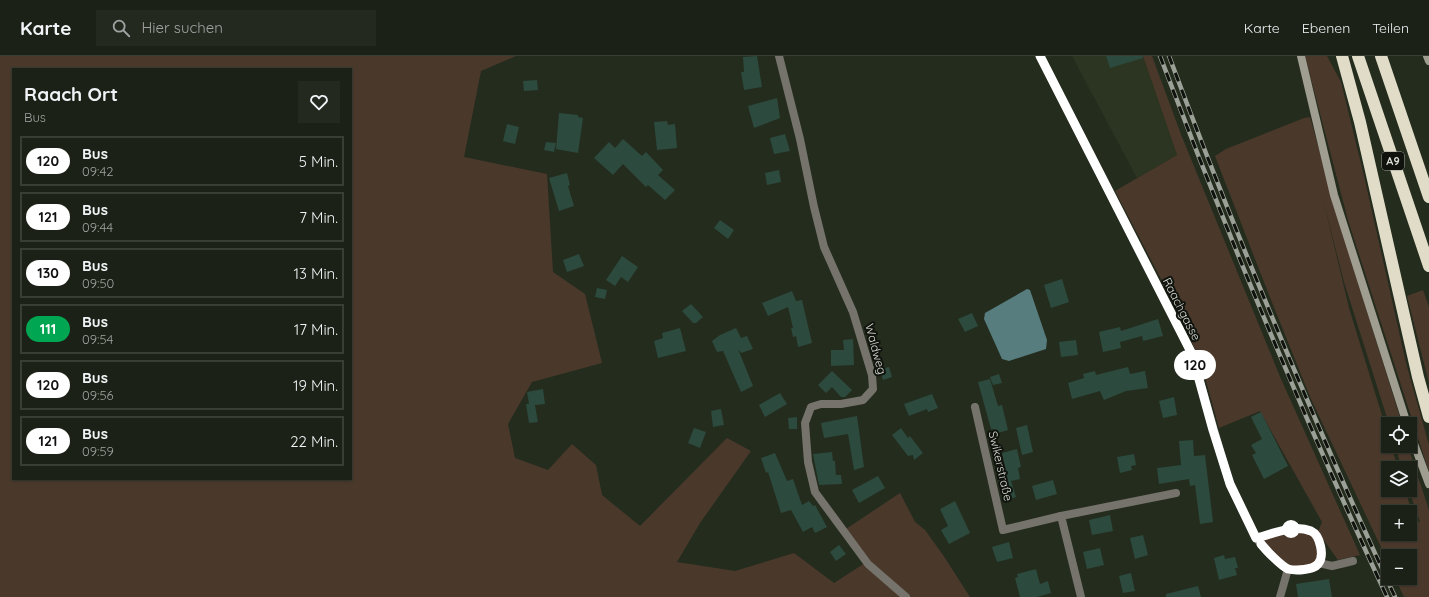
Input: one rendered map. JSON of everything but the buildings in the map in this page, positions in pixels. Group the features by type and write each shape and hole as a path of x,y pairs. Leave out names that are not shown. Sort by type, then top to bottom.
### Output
{"highway":[{"path":"1342,56 1360,122 1418,377 1429,417"},
{"name":"A9","path":"1358,56 1429,266"},
{"name":"A9","path":"1381,56 1429,197"}],"main road":[{"path":"1301,56 1334,195 1405,417"},
{"path":"1427,56 1429,61"},
{"path":"1417,452 1429,484"}],"street":[{"name":"Waldweg","path":"779,56 824,247 853,312 872,375 873,389 863,400 841,404 821,404 811,407 804,423 808,462 814,492 868,564 906,597"},
{"name":"Raachgasse","path":"1040,56 1192,354 1230,484 1256,538 1270,555 1288,569 1280,597"},
{"name":"Swikerstraße","path":"975,407 1003,530 1061,516"},
{"path":"1081,597 1061,516 1176,493"},
{"path":"1319,563 1332,566 1353,561"}],"shaded area":[{"path":"0,56 516,56 481,71 464,157 547,174 553,272 585,294 602,363 532,382 508,424 515,458 548,470 572,444 596,465 602,495 640,526 727,438 751,451 700,523 677,562 735,571 794,553 834,583 868,561 846,529 900,493 915,522 925,530 970,597 0,597"},
{"path":"1072,56 1143,56 1177,155 1137,178"},
{"path":"1143,56 1152,56 1182,137 1281,379 1360,555 1338,560 1318,532 1322,522 1260,411 1219,428 1202,366 1184,323 1115,191 1177,155"},
{"path":"1305,56 1327,56 1341,82 1364,176 1406,363 1429,445 1429,472 1417,435 1417,417 1411,417 1348,220"},
{"path":"1310,117 1340,225 1400,417 1387,417 1344,282 1323,199 1349,308 1382,417 1381,417 1381,453 1393,453 1396,461 1381,461 1381,497 1407,497 1410,505 1381,505 1381,541 1417,541 1417,521 1420,522 1417,513 1417,505 1414,505 1411,497 1417,497 1417,473 1429,510 1429,597 1404,597 1398,585 1417,585 1417,549 1382,549 1311,399 1215,156 1226,149 1304,118"},
{"path":"1423,290 1429,307 1429,383 1407,296"},
{"path":"1397,453 1410,453 1413,461 1400,461"},
{"path":"1291,529 1308,530 1313,532 1316,536 1321,549 1321,556 1319,562 1311,568 1288,569 1256,538"}],"water":[{"path":"1027,289 1030,290 1047,340 1046,349 1009,361 1002,359 984,319 985,313"}],"railway":[{"path":"1160,56 1213,193 1297,396 1387,597"},
{"path":"1169,56 1221,193 1305,396 1395,597"}],"bus line":[{"name":"120","path":"1040,56 1192,354 1230,484 1256,538 1291,529 1303,529 1312,532 1320,541 1322,556 1319,563 1315,566 1302,570 1288,569 1270,555 1261,544"}]}
